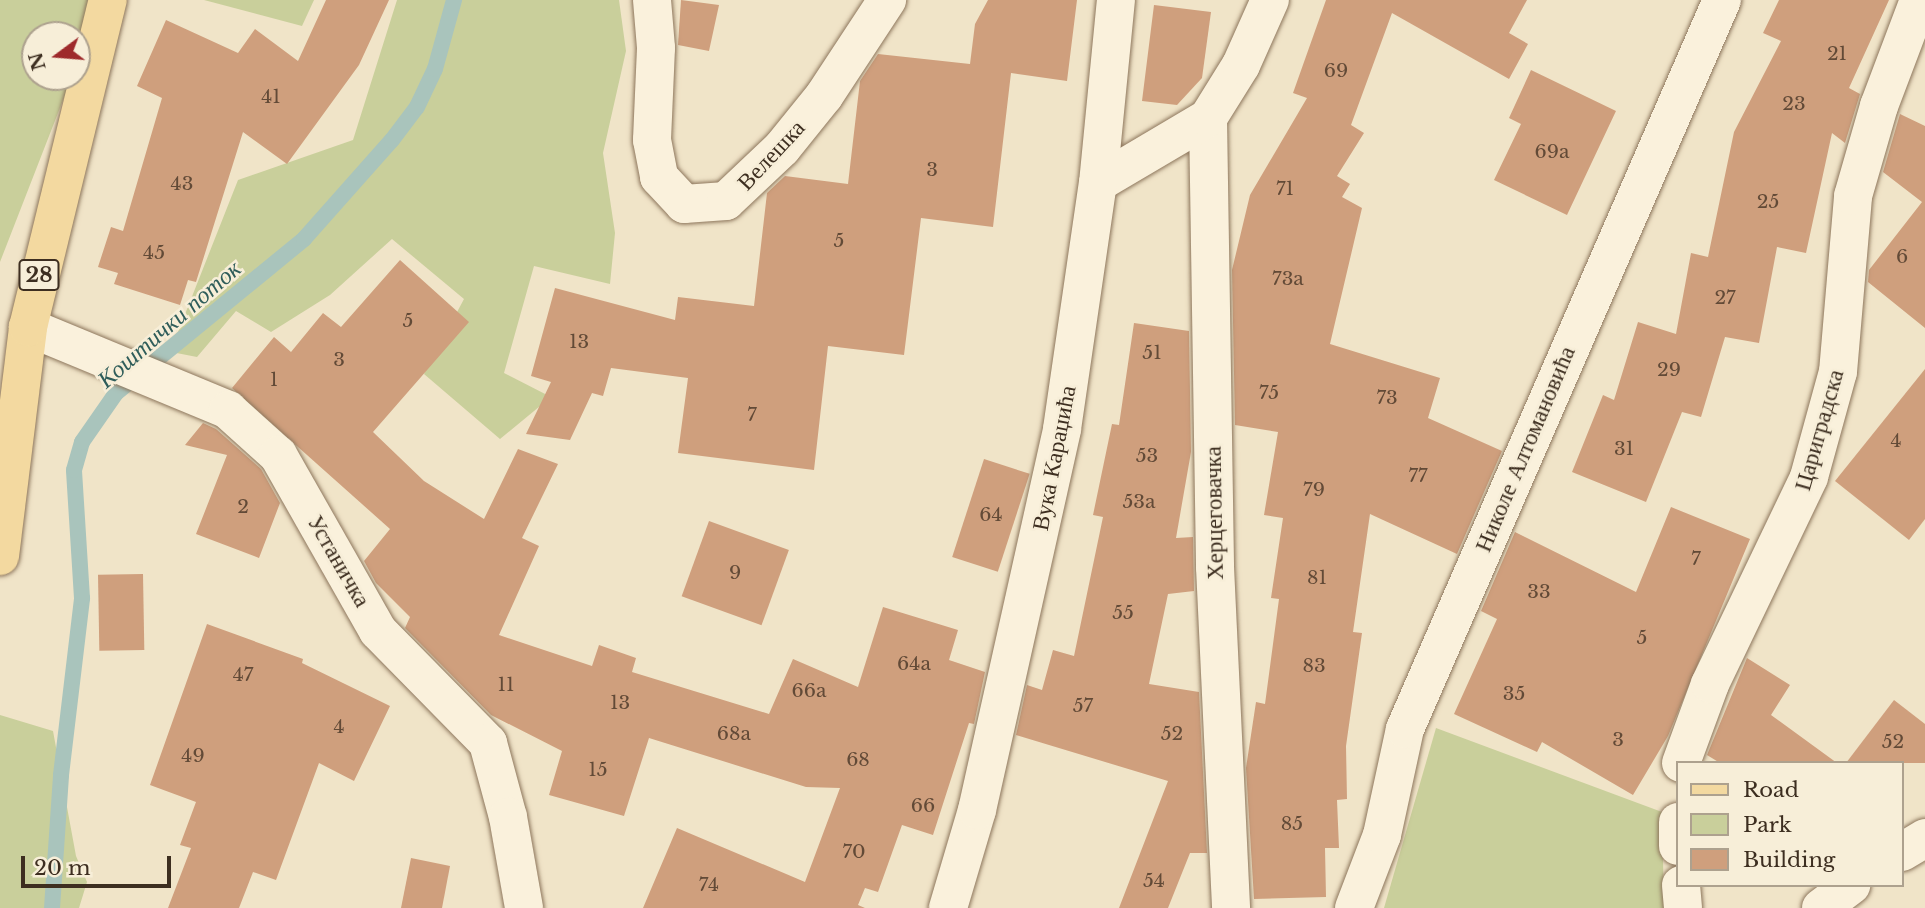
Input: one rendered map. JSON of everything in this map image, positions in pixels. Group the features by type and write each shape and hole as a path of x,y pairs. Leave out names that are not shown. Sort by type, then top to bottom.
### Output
{"main road":[{"name":"28","path":"0,556 28,327 108,0"}],"street":[{"name":"Велешка","path":"652,0 656,48 652,140 659,177 684,204 726,201 782,148 824,96 887,0"},
{"name":"Вука Караџића","path":"948,908 977,810 1062,429 1098,183 1116,0"},
{"path":"1098,183 1208,118 1241,65 1270,0"},
{"name":"Николе Алтомановића","path":"1354,908 1382,835 1405,729 1722,0"},
{"name":"Цариградска","path":"1682,761 1710,684 1809,477 1838,372 1853,196 1879,106 1919,0"},
{"name":"Херцеговачка","path":"1208,118 1215,567 1231,908"},
{"name":"Устаничка","path":"28,327 63,338 128,371 204,400 252,427 278,455 378,631 488,743 508,817 524,908"},
{"path":"1904,851 1925,838"},
{"path":"1681,887 1683,908"},
{"path":"1821,908 1848,887"}],"green space":[{"path":"0,0 89,0 84,21 21,21 21,91 67,91 0,262"},
{"path":"204,0 314,0 302,26"},
{"path":"397,0 619,0 626,51 603,153 615,233 610,284 534,266 504,373 551,397 500,439 424,374 464,299 392,239 330,295 271,332 236,311 197,357 161,350 178,332 238,180 353,140"},
{"path":"0,715 53,731 76,856 87,882 79,908 0,908"},
{"path":"1436,728 1662,812 1664,908 1384,908"}],"building":[{"path":"326,0 389,0 359,65 287,164 243,132 196,282 188,280 180,305 114,284 118,273 98,267 111,227 123,231 162,98 137,86 166,20 238,53 255,29 298,61"},
{"path":"681,0 719,5 709,51 678,45"},
{"path":"988,0 1077,0 1067,81 1011,73 993,227 921,218 904,355 828,346 814,470 678,453 688,378 611,368 603,396 592,393 570,440 526,434 551,382 531,376 555,288 675,320 678,297 754,306 767,193 785,176 848,184 860,81 878,54 970,64 975,24"},
{"path":"1326,0 1527,0 1509,33 1528,44 1509,79 1392,13 1351,125 1364,133 1337,176 1350,184 1342,197 1362,208 1330,344 1440,378 1428,418 1502,451 1457,554 1370,514 1353,632 1362,633 1346,746 1347,799 1337,800 1339,848 1325,848 1326,897 1254,899 1246,768 1256,702 1265,704 1279,599 1271,598 1283,518 1264,515 1278,432 1235,425 1232,270 1250,195 1307,98 1293,93"},
{"path":"1779,0 1889,0 1849,88 1860,94 1845,143 1832,133 1806,253 1777,247 1759,343 1725,337 1701,417 1682,412 1646,502 1572,472 1603,395 1614,400 1638,322 1676,334 1691,253 1708,257 1734,132 1781,41 1763,33"},
{"path":"1154,5 1211,12 1202,78 1177,105 1142,101"},
{"path":"1531,70 1616,111 1567,215 1494,180 1521,124 1509,118"},
{"path":"1900,114 1925,126 1925,328 1868,282 1869,270 1922,202 1883,172"},
{"path":"400,260 469,322 373,432 424,481 484,519 518,449 558,464 522,538 539,546 499,635 592,666 599,645 636,658 632,672 769,714 793,659 858,687 883,607 958,630 949,660 985,672 974,724 969,723 933,835 902,825 878,892 865,888 858,905 865,908 643,908 677,828 805,882 840,788 806,787 649,738 624,816 549,795 562,751 491,715 405,628 410,617 376,583 364,561 390,529 232,388 274,337 291,352 323,313 341,327"},
{"path":"1134,323 1189,331 1191,452 1176,538 1193,537 1194,591 1168,594 1149,684 1199,692 1207,853 1190,853 1168,908 1119,908 1168,781 1016,735 1027,685 1042,690 1053,650 1074,656 1103,517 1093,515 1112,424 1119,425"},
{"path":"1925,369 1925,519 1909,540 1835,481"},
{"path":"203,423 216,429 261,469 280,503 259,558 196,534 227,455 185,445"},
{"path":"984,459 1030,474 998,572 952,557"},
{"path":"1671,507 1750,539 1668,736 1633,795 1542,742 1537,752 1454,714 1497,619 1481,611 1515,532 1636,592"},
{"path":"709,521 789,550 762,625 682,596"},
{"path":"143,574 144,650 99,651 98,575"},
{"path":"207,624 303,659 302,663 390,706 354,781 319,763 276,880 253,872 239,908 168,908 191,848 180,845 196,802 150,785"},
{"path":"1747,658 1790,685 1771,715 1834,761 1717,761 1707,755"},
{"path":"1894,700 1925,724 1925,763 1848,761"},
{"path":"411,858 450,866 442,908 401,908"}],"waterway":[{"name":"Коштички поток","path":"52,908 61,775 82,598 74,470 82,442 116,393 304,239 392,140 417,107 435,69 454,0"}]}
